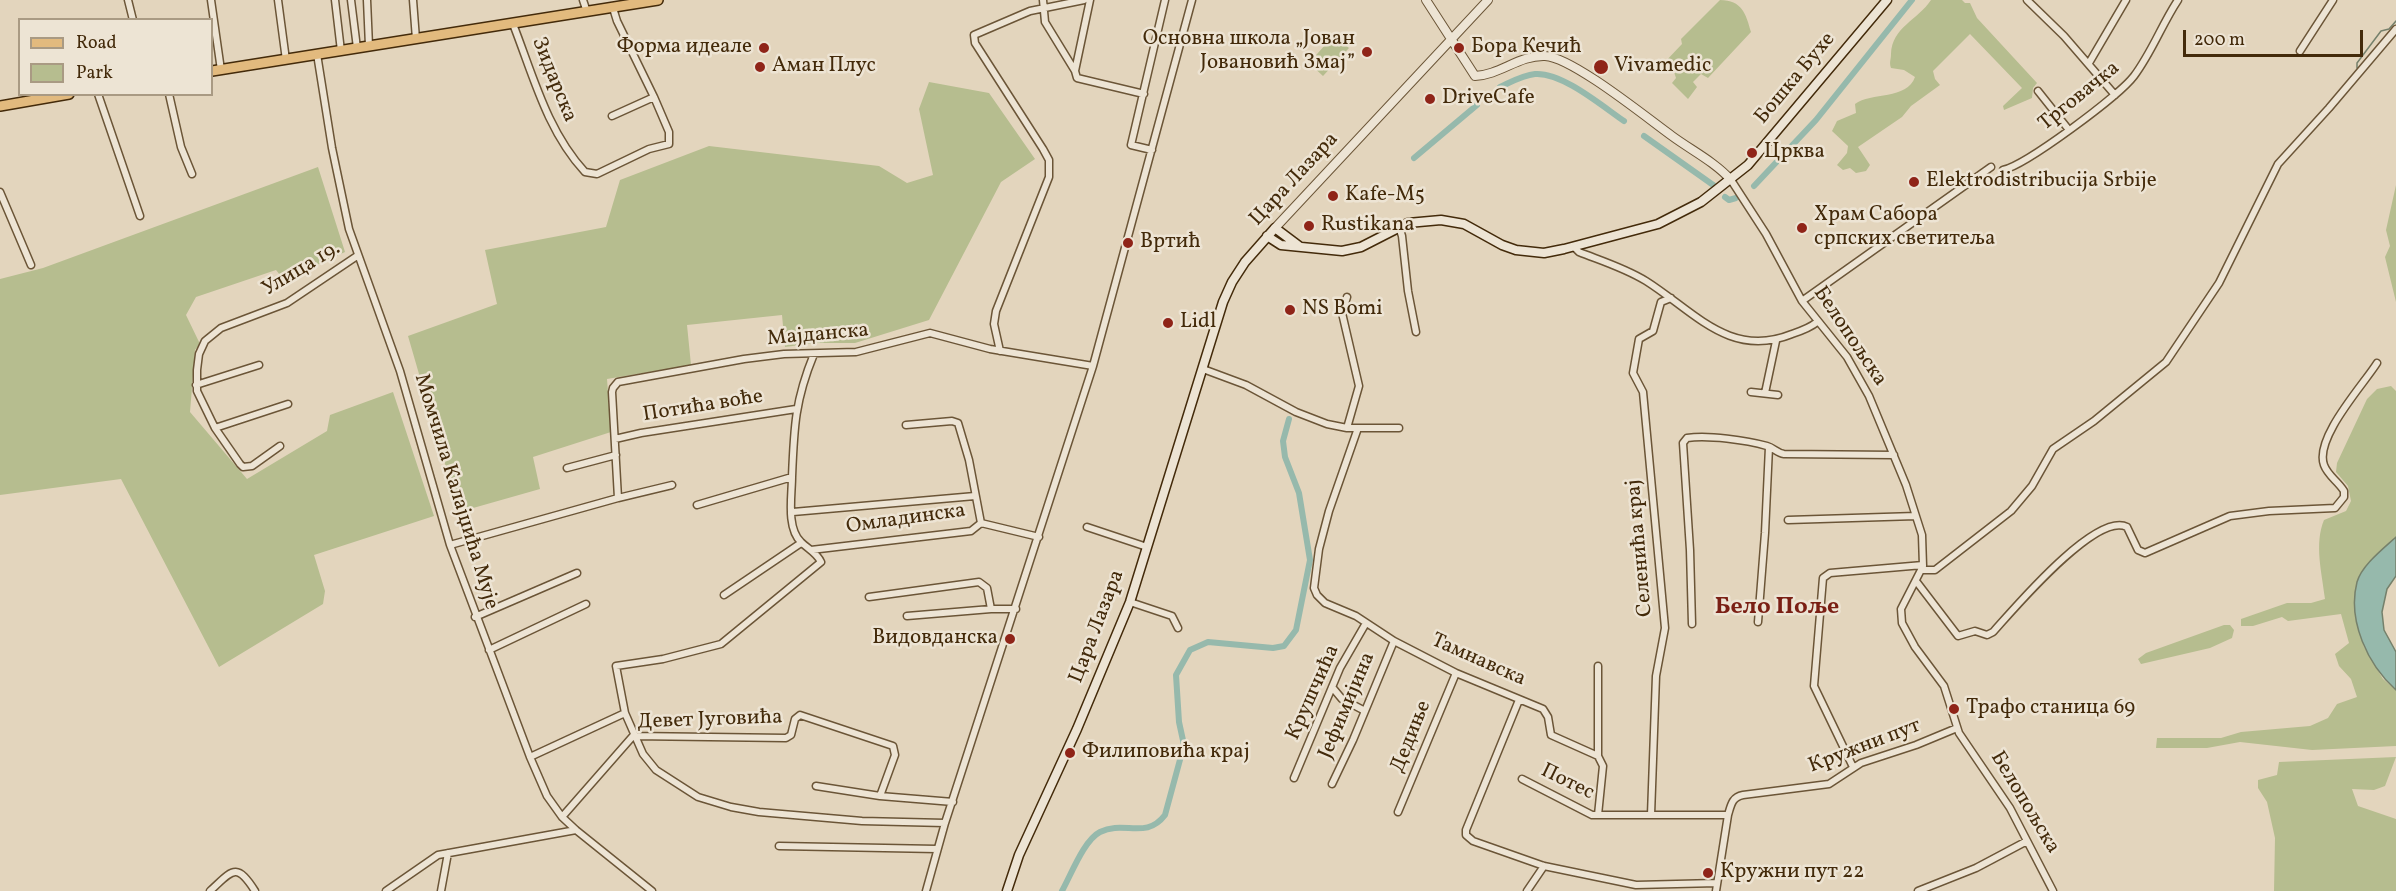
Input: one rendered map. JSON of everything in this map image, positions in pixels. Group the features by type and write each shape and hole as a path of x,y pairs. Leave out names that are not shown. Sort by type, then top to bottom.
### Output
{"main road":[{"path":"216,71 658,0"},
{"name":"Бошка Бухе","path":"1574,247 1674,218 1731,180 1748,165 1887,0"},
{"path":"0,106 58,96"},
{"path":"1267,236 1281,244 1333,252 1352,250 1399,227 1427,219 1464,224 1516,250 1544,253 1574,247"},
{"path":"1275,228 1299,246"},
{"name":"Цара Лазара","path":"1007,891 1019,855 1077,729 1130,602 1218,316 1232,282 1252,252 1275,228"}],"street":[{"path":"128,0 132,18"},
{"path":"211,0 212,18"},
{"path":"278,0 285,60"},
{"path":"334,0 341,51"},
{"path":"351,0 357,48"},
{"path":"366,0 369,46"},
{"path":"413,0 416,39"},
{"path":"583,0 587,12"},
{"path":"1043,0 1042,9 1045,22 1076,71 1079,80 1144,93"},
{"path":"1000,351 994,324 996,311 1049,177 1050,167 1043,149 973,39 978,33 1030,11 1084,0"},
{"path":"1076,71 1090,0"},
{"path":"1152,150 1131,145 1165,0"},
{"path":"926,891 945,823 1093,366 1192,0"},
{"path":"1426,0 1450,38"},
{"name":"Цара Лазара","path":"1275,228 1450,38 1488,0"},
{"path":"2027,0 2089,63 2115,95"},
{"path":"2089,63 2126,0"},
{"name":"Трговачка","path":"2003,170 2016,165 2069,130 2132,79 2146,60 2178,0"},
{"path":"2300,51 2333,0"},
{"path":"612,116 654,97 617,21 613,8"},
{"name":"Зидарска","path":"513,24 556,134 582,169 589,174 597,174 649,149 669,144 669,132 654,97"},
{"path":"213,28 216,71"},
{"path":"1853,767 1815,686 1823,578 1830,573 1923,567 1935,570 2002,519 2032,486 2053,449 2094,421 2166,362 2219,283 2278,164 2396,29"},
{"name":"Белопољска","path":"1450,38 1475,76 1485,75 1530,57 1546,56 1560,60 1592,78 1731,180 1766,234 1802,301 1859,375 1894,456 1916,516 1923,545 1923,567 1901,609 1901,620 1915,647 1944,686 1957,729 2010,808 2053,891"},
{"name":"Момчила Калајџића Мује","path":"317,54 332,148 357,256 400,371 450,545 475,617 530,757 547,796 562,817 652,891"},
{"path":"2038,91 2069,130"},
{"path":"99,96 140,216"},
{"path":"169,96 181,147 192,174"},
{"path":"1802,301 1991,167"},
{"path":"0,192 31,265"},
{"path":"1399,227 1416,332"},
{"path":"1574,247 1579,252 1627,270 1671,298 1714,330 1731,338 1755,342 1776,341 1817,322"},
{"name":"Улица 19.","path":"280,446 252,466 243,467 214,428 202,405 196,385 201,348 215,331 287,303 357,256"},
{"path":"1347,297 1342,313 1359,386 1347,428"},
{"name":"Селенића крај","path":"1650,815 1656,676 1665,628 1643,392 1633,377 1633,368 1639,339 1653,330 1661,302 1671,298"},
{"name":"Мајданска","path":"618,498 612,392 618,382 744,359 784,354 856,352 930,333 1000,351 1093,366"},
{"path":"1764,393 1776,341"},
{"name":"Потића воће","path":"792,512 796,409 814,354"},
{"path":"1916,581 1958,636 1975,631 1987,635 1994,632 2056,564 2075,547 2098,533 2123,525 2128,529 2138,550 2145,552 2230,516 2269,511 2335,508 2340,503 2344,491 2325,468 2323,452 2340,414 2355,390 2377,363"},
{"path":"196,385 259,365"},
{"path":"1203,369 1257,390 1312,419 1347,428 1399,428"},
{"path":"1751,392 1778,395"},
{"path":"214,428 288,404"},
{"name":"Потића воће","path":"615,439 796,409"},
{"path":"906,426 948,421 958,423 969,460 981,523"},
{"name":"Тамнавска","path":"1358,428 1329,511 1319,549 1314,588 1317,595 1325,603 1356,616 1394,641 1456,673 1547,712 1550,732 1554,738 1598,756"},
{"path":"1692,624 1683,443 1687,438 1731,440 1768,447 1784,454 1894,456"},
{"path":"1758,622 1765,533 1768,447"},
{"path":"567,468 616,455"},
{"path":"697,505 792,477"},
{"path":"450,545 672,485"},
{"path":"945,823 814,817 747,811 710,802 690,793 656,770 647,760 633,736 625,713 615,666 663,659 722,643 819,565 820,558 801,543 794,532 792,512 975,496"},
{"path":"1788,520 1916,516"},
{"name":"Омладинска","path":"811,550 971,531 981,523 1039,537"},
{"path":"1087,527 1147,547"},
{"path":"724,595 801,543"},
{"path":"475,617 577,573"},
{"path":"869,597 979,582 987,588 991,609"},
{"path":"1130,602 1172,616 1178,628"},
{"path":"489,650 586,604"},
{"path":"907,616 1016,609"},
{"name":"Крушчића","path":"1294,778 1340,668 1366,623"},
{"name":"Јефимијина","path":"1332,784 1394,641"},
{"path":"1518,700 1466,835 1473,841 1544,866 1636,885 1716,887 1728,815 1598,815 1603,766 1598,756 1598,666"},
{"name":"Дедиње","path":"1398,812 1456,673"},
{"path":"1332,687 1342,699 1365,711"},
{"path":"530,757 625,713"},
{"name":"Девет Југовића","path":"562,817 633,736 786,738 791,735 796,717 803,716 893,746 896,755 880,796"},
{"name":"Кружни пут","path":"1728,815 1731,804 1739,796 1825,785 1853,767 1957,729"},
{"name":"Потес","path":"1522,779 1587,812 1598,815"},
{"path":"816,786 880,796 953,802"},
{"path":"386,891 431,858 576,830"},
{"path":"1918,891 1976,868 2027,842"},
{"path":"779,846 937,849"},
{"path":"441,891 448,853"},
{"path":"1527,891 1544,866"},
{"path":"210,891 230,874 237,872 244,874 255,891"}],"green space":[{"path":"1720,0 1733,2 1742,9 1751,32 1708,78 1701,74 1693,82 1697,87 1688,99 1672,83 1676,78 1674,72 1663,64 1682,44 1681,39"},
{"path":"1931,0 1962,0 1970,3 1977,18 2037,83 2033,88 2032,98 2004,110 2003,106 2022,88 1970,34 1933,71 1940,85 1911,106 1902,117 1858,147 1870,165 1866,171 1856,173 1850,168 1843,170 1837,165 1847,153 1848,146 1832,131 1837,121 1856,113 1855,104 1862,100 1897,92 1911,84 1915,77 1904,70 1891,68 1892,45 1901,30"},
{"path":"1334,35 1349,48 1323,76 1309,63"},
{"path":"929,82 989,93 1035,159 1001,182 929,320 855,343 815,343 785,347 782,315 687,325 691,365 607,379 611,432 533,457 540,489 459,512 408,336 497,304 485,250 606,227 620,180 709,146 879,166 907,183 933,175 919,109"},
{"path":"318,167 345,252 284,280 276,270 196,297 186,315 200,344 195,350 190,412 247,479 327,431 330,415 393,392 434,516 314,555 325,591 323,604 219,667 121,479 0,495 0,279 43,268"},
{"path":"2396,185 2396,302 2385,257 2390,246 2386,230"},
{"path":"2391,386 2396,391 2396,537 2369,563 2355,616 2364,647 2383,679 2396,690 2396,746 2312,750 2240,742 2207,748 2156,748 2157,738 2221,738 2241,732 2310,726 2328,718 2337,704 2357,697 2351,679 2339,666 2335,654 2349,643 2341,614 2288,621 2282,617 2253,626 2241,626 2241,619 2287,603 2311,603 2325,599 2320,559 2321,529 2324,520 2346,511 2351,501 2348,486 2336,472 2337,463 2367,399 2377,389"},
{"path":"2224,625 2230,625 2234,630 2232,638 2210,648 2141,664 2138,659 2146,653"},
{"path":"2396,757 2385,786 2374,790 2352,789 2358,806 2396,819 2396,891 2274,891 2275,838 2267,802 2258,788 2258,780 2277,775 2279,762"}],"shaded area":[{"path":"2396,537 2396,576 2387,589 2382,612 2384,630 2396,652 2396,690 2377,668 2362,641 2355,612 2355,597 2357,582 2363,569"}],"waterway":[{"path":"1754,186 1816,120 1912,0"},
{"path":"2357,68 2357,63 2381,31 2389,29 2396,21"},
{"path":"1500,87 1535,74 1557,78 1581,91 1624,121"},
{"path":"1414,158 1477,105"},
{"path":"1644,136 1716,187"},
{"path":"1725,197 1729,200 1736,198"},
{"path":"1062,891 1078,858 1094,836 1109,829 1150,827 1165,815 1184,745 1179,722 1176,675 1190,650 1208,642 1273,648 1284,646 1296,630 1310,560 1299,493 1285,457 1283,441 1289,419"}],"place":[{"name":"Форма идеале","path":"764,48"},
{"name":"Бора Кечић","path":"1459,48"},
{"name":"Основна школа „Јован Јовановић Змај”","path":"1367,52"},
{"name":"Аман Плус","path":"760,67"},
{"name":"Vivamedic","path":"1601,67"},
{"name":"DriveCafe","path":"1430,99"},
{"name":"Црква","path":"1752,153"},
{"name":"Elektrodistribucija Srbije","path":"1914,182"},
{"name":"Kafe-M5","path":"1333,196"},
{"name":"Rustikana","path":"1309,226"},
{"name":"Храм Сабора српских светитеља","path":"1802,228"},
{"name":"Вртић","path":"1128,243"},
{"name":"NS Bomi","path":"1290,310"},
{"name":"Lidl","path":"1168,323"},
{"name":"Видовданска","path":"1010,639"},
{"name":"Трафо станица 69","path":"1954,709"},
{"name":"Филиповића крај","path":"1070,753"},
{"name":"Кружни пут 22","path":"1708,873"}],"district":[{"name":"Бело Поље","path":"1777,609"}]}
